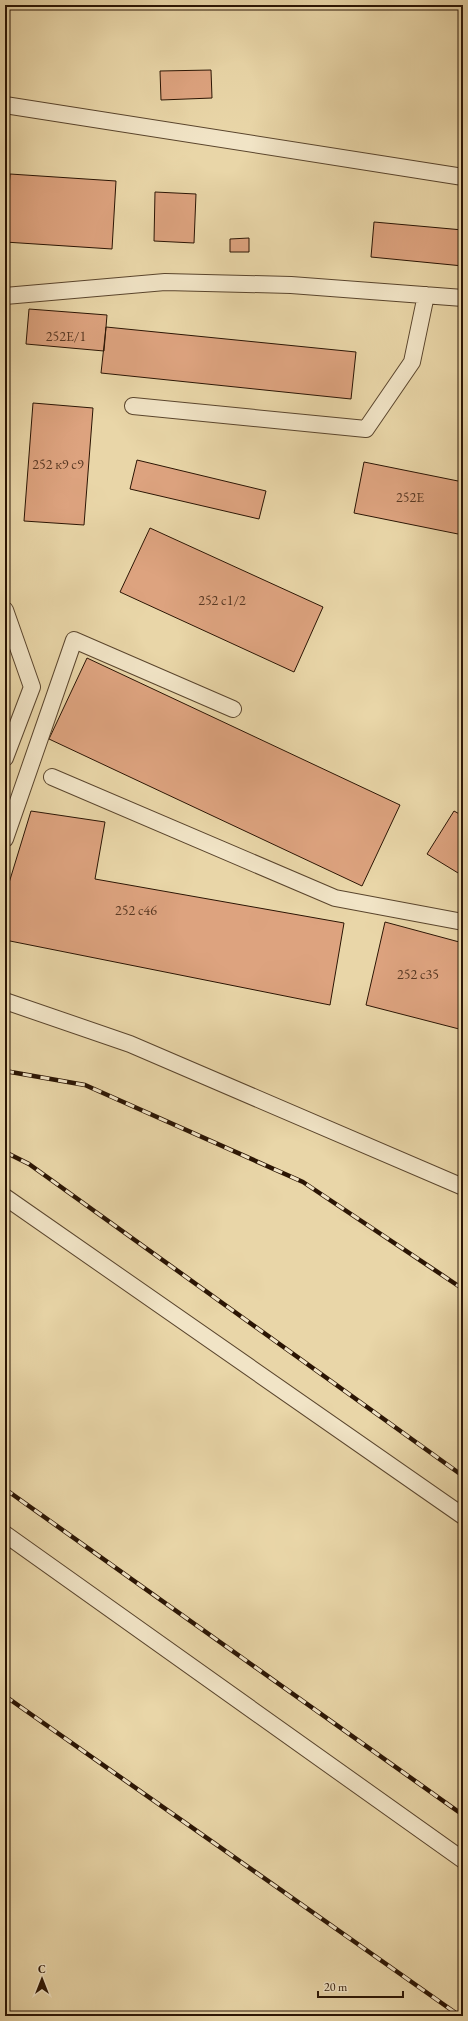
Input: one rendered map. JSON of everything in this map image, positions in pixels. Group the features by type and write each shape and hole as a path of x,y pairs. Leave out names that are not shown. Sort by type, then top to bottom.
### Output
{"lane":[{"path":"5,105 463,177"},
{"path":"5,296 165,282 291,285 463,298"},
{"path":"133,406 366,429 412,362 426,295"},
{"path":"5,610 32,687 5,758"},
{"path":"5,839 74,640 233,709"},
{"path":"52,777 335,898 463,922"},
{"path":"5,1001 130,1044 463,1187"},
{"path":"5,1197 463,1516"},
{"path":"5,1534 463,1860"}],"building":[{"path":"211,70 212,98 161,100 160,71"},
{"path":"10,174 116,181 112,249 5,242"},
{"path":"155,192 196,194 194,243 154,241"},
{"path":"374,222 463,230 463,266 371,257"},
{"path":"249,238 249,252 230,252 230,239"},
{"path":"29,309 107,315 104,351 26,344"},
{"path":"106,327 356,352 351,399 101,373"},
{"path":"33,403 93,408 84,525 24,521"},
{"path":"137,460 266,491 259,519 130,489"},
{"path":"364,462 463,482 463,535 354,513"},
{"path":"150,528 323,607 294,672 120,592"},
{"path":"87,658 400,805 362,886 49,739"},
{"path":"31,811 105,822 95,879 344,923 330,1005 5,940 5,896"},
{"path":"454,811 463,816 463,876 427,854"},
{"path":"385,922 463,943 463,1030 366,1005"}],"railway":[{"path":"5,1071 85,1085 303,1182 463,1289"},
{"path":"5,1152 29,1164 463,1476"},
{"path":"5,1489 463,1815"},
{"path":"5,1696 460,2016"}]}
